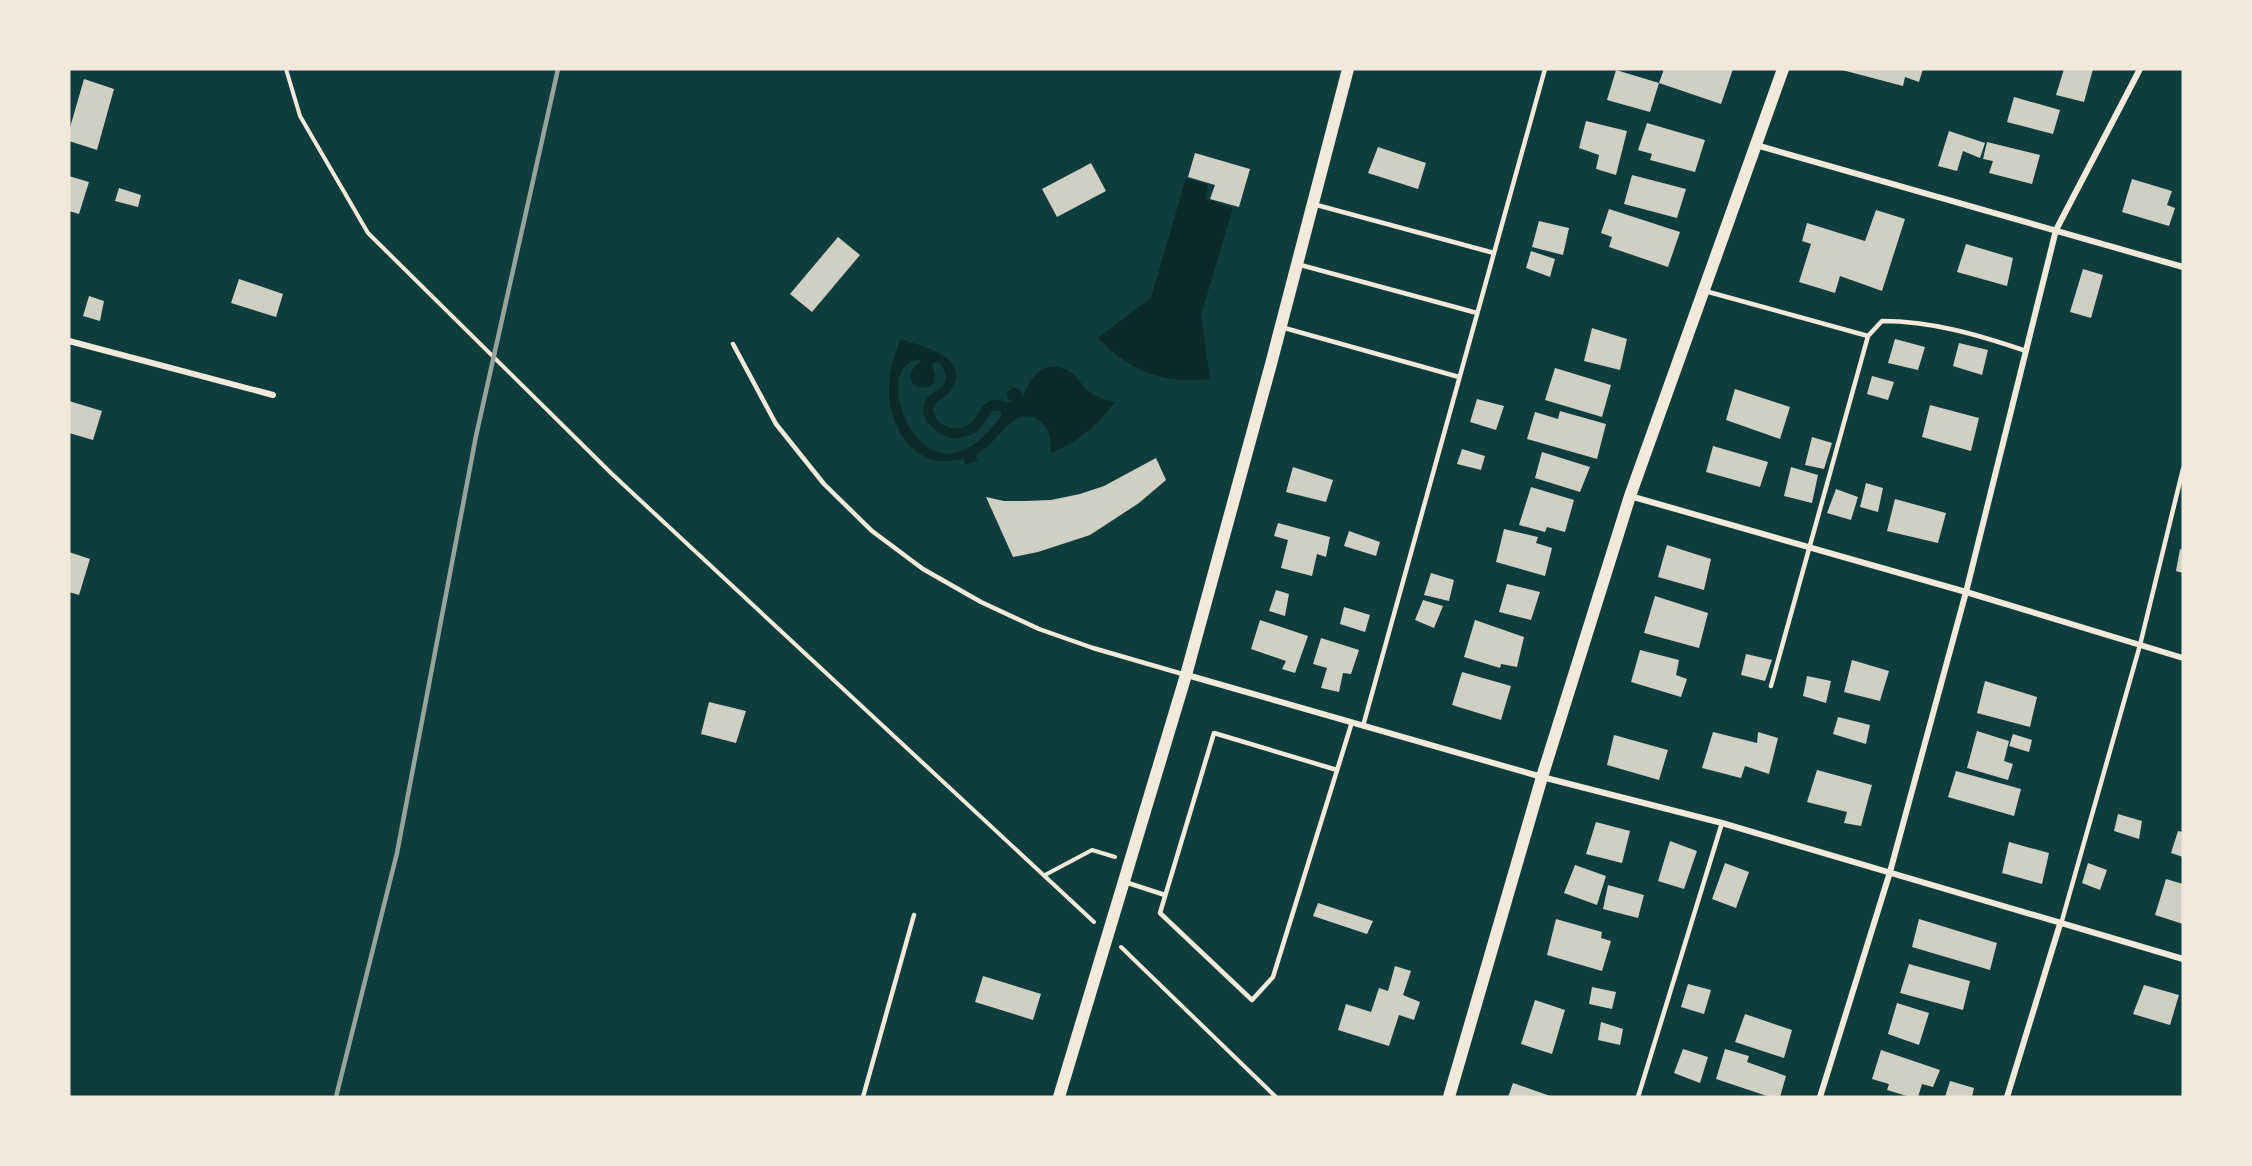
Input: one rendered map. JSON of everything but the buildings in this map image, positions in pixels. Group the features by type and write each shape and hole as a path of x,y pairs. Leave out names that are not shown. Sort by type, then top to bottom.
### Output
{"main road":[{"path":"1059,1097 1186,675 1281,327 1348,69"},
{"path":"1449,1097 1542,777 1630,496 1784,69"}],"street":[{"path":"1820,1097 1890,872 1966,592 2056,230 2140,69"},
{"path":"1756,144 2183,267"},
{"path":"69,341 273,395"},
{"path":"1630,496 1966,592 2183,658"},
{"path":"1186,675 1542,777 1722,823 2183,959"},
{"path":"2007,1097 2060,924"}],"lane":[{"path":"1363,726 1545,69"},
{"path":"1313,204 1494,253"},
{"path":"1297,264 1477,313"},
{"path":"1704,291 1868,336"},
{"path":"1772,686 1868,336 1882,321 1904,321 1977,334 2026,351"},
{"path":"1281,327 1459,376"},
{"path":"733,344 776,424 824,484 872,531 923,569 981,602 1039,629 1186,675"},
{"path":"2060,924 2140,645 2183,469"},
{"path":"1337,770 1214,733 1160,913 1252,1000 1273,978 1352,722"},
{"path":"1638,1097 1722,823"},
{"path":"1125,882 1165,895"},
{"path":"863,1097 914,915"}],"path":[{"path":"286,69 300,116 368,232 612,474 1051,881"},
{"path":"1045,875 1092,850"},
{"path":"1154,979 1276,1097"}],"water":[{"path":"1186,178 1208,185 1205,199 1233,208 1201,315 1210,379 1177,379 1149,373 1123,359 1098,338 1151,298"},
{"path":"900,339 941,354 955,368 956,378 952,389 933,408 937,419 951,428 963,428 968,425 992,400 1013,403 1007,397 1007,392 1013,387 1021,390 1023,398 1030,382 1047,367 1063,368 1072,373 1091,393 1115,402 1087,432 1051,453 1049,432 1041,422 1027,416 1009,424 990,444 975,455 978,460 965,465 964,459 944,461 928,458 908,444 895,422 891,409 889,378","holes":["921,361 911,372 912,382 916,386 926,387 933,384 935,373 932,366 934,362 941,364 945,373 944,385 928,397 923,411 928,423 939,433 952,438 971,435 981,427 992,411 1001,411 1001,416 973,445 948,454 927,447 911,429 901,407 898,384 904,367"]}],"railway":[{"path":"336,1097 397,853 476,436 558,69"}]}
